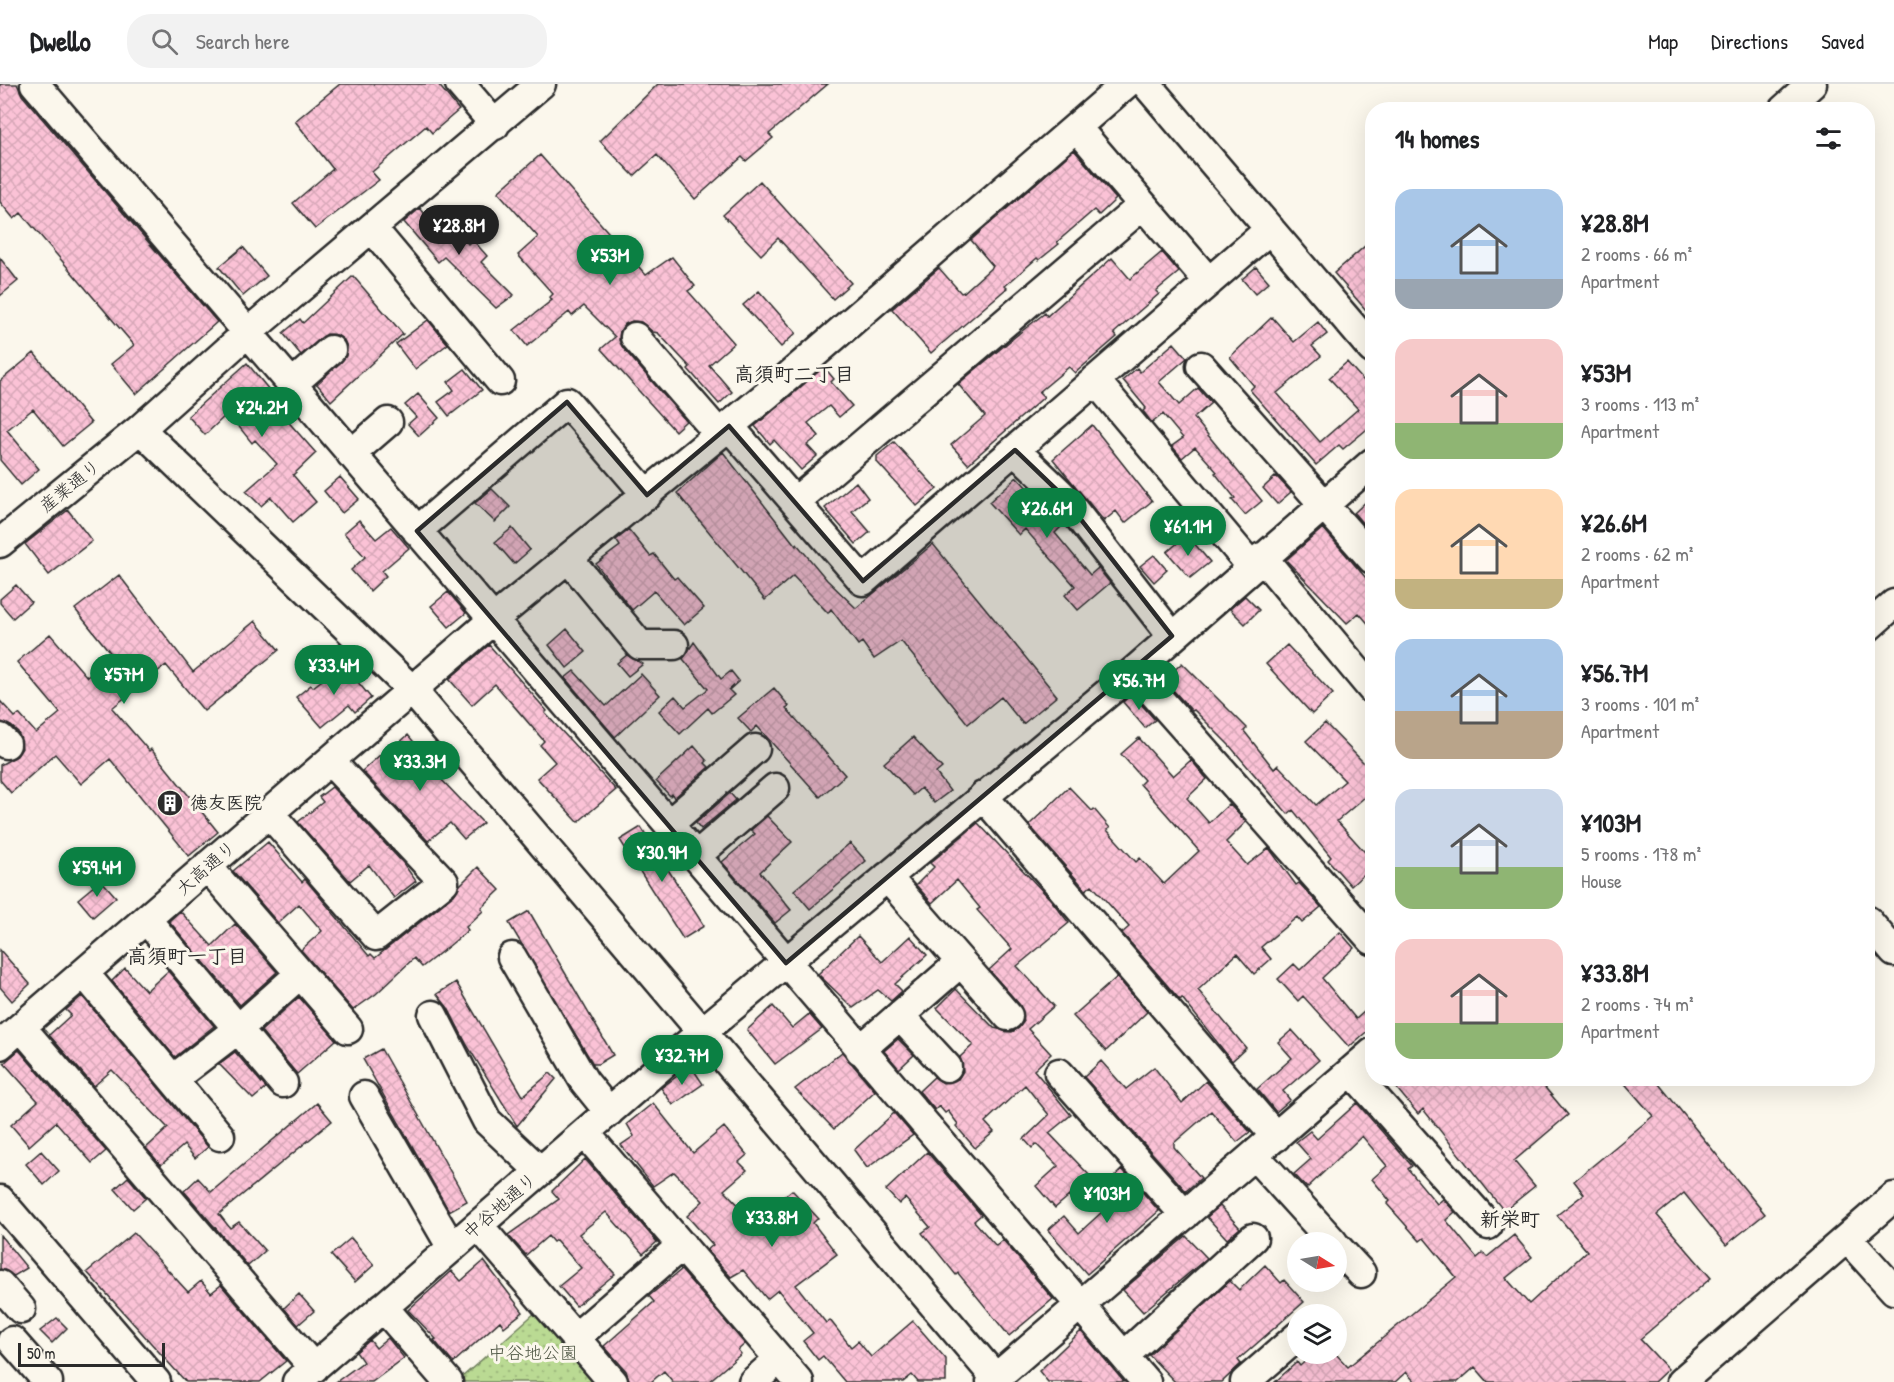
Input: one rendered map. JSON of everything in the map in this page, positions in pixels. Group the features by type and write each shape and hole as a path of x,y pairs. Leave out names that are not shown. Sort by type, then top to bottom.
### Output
{"street":[{"path":"35,84 246,334 494,620 1146,1382"},
{"path":"460,84 495,125"},
{"name":"産業通り","path":"0,543 140,429 246,334 541,84"},
{"name":"大高通り","path":"8,1034 84,973 494,620 724,430 1126,84"},
{"path":"1146,84 1365,341"},
{"path":"1792,102 1812,84"},
{"path":"1077,128 1209,282"},
{"path":"795,502 1143,205"},
{"path":"372,228 500,381"},
{"path":"635,337 795,502 863,581 1270,229"},
{"path":"291,385 331,351"},
{"path":"1201,366 1326,503 1365,550"},
{"path":"1095,380 1365,682"},
{"path":"417,531 567,402 646,495"},
{"path":"351,454 388,422"},
{"path":"140,429 412,690 703,1031 995,1381 1365,1059"},
{"path":"1015,450 1060,494 1172,636"},
{"name":"中谷地通り","path":"302,1378 703,1031 1134,670 1365,469"},
{"path":"568,558 640,645 674,645"},
{"path":"1875,621 1894,604"},
{"path":"1134,670 1365,932"},
{"path":"669,824 755,749"},
{"path":"269,813 375,936 444,882 330,760"},
{"path":"696,856 775,788"},
{"path":"983,796 1276,1137"},
{"path":"207,867 348,1029"},
{"path":"887,877 1008,1016"},
{"path":"146,919 283,1083"},
{"path":"1875,929 1894,952"},
{"path":"512,957 584,1081 609,1112"},
{"path":"860,1050 961,962"},
{"path":"84,973 220,1136"},
{"path":"173,1079 238,1029 300,974"},
{"path":"433,1015 487,1121 540,1172"},
{"path":"900,1016 947,1067"},
{"path":"8,1034 302,1378"},
{"path":"1351,1071 1488,1225"},
{"path":"1059,1073 1185,1215"},
{"path":"364,1096 452,1248"},
{"path":"585,1133 799,1382"},
{"path":"1254,1155 1324,1232"},
{"path":"1681,1382 1894,1197"},
{"path":"0,1200 156,1382"},
{"path":"478,1225 613,1382"},
{"path":"1124,1356 1253,1238"},
{"path":"1847,1238 1894,1290"},
{"path":"574,1338 682,1245"},
{"path":"1347,1258 1361,1273"},
{"path":"0,1285 21,1309"},
{"path":"384,1307 448,1382"},
{"path":"12,1341 48,1382"},
{"path":"1245,1382 1287,1346"},
{"path":"753,1382 779,1359"}],"highlighted area":[{"path":"567,402 647,495 729,426 863,581 1015,450 1061,494 1172,636 786,963 417,531"}],"green space":[{"name":"中谷地公園","path":"536,1312 598,1382 462,1382 460,1379"}],"building":[{"path":"0,84 17,84 22,95 217,322 136,394 111,364 134,345 21,213 14,219 0,202"},
{"path":"340,84 438,84 459,110 432,133 426,126 372,172 379,180 315,229 293,203 333,169 295,121"},
{"path":"658,84 828,84 769,134 773,138 746,161 742,157 695,199 657,155 634,176 600,141"},
{"path":"1074,150 1116,199 1099,215 1094,210 1057,242 1059,244 1039,260 1037,258 1005,286 1007,288 931,353 892,309 939,268 961,293 964,292 993,266 971,240"},
{"path":"540,155 646,275 672,257 695,286 688,291 734,343 709,365 732,392 719,404 688,369 690,367 658,333 653,332 641,322 632,321 625,324 620,331 619,340 623,348 686,421 675,431 601,349 615,337 584,306 572,316 569,312 527,346 514,330 552,300 550,297 553,294 518,255 538,237 498,192"},
{"path":"760,181 851,283 833,299 778,238 761,255 723,215"},
{"path":"420,208 438,230 449,221 468,244 473,240 487,256 481,262 514,295 496,308 444,257 438,262 404,222"},
{"path":"1365,246 1365,309 1334,273"},
{"path":"243,247 267,276 243,296 219,267"},
{"path":"1162,252 1179,272 1156,291 1159,294 1114,333 1117,337 1075,373 1069,367 1039,392 1044,397 968,464 951,445 985,416 958,384 1045,313 1047,316 1112,258 1130,279"},
{"path":"0,258 18,281 0,296"},
{"path":"1256,267 1269,282 1255,294 1242,279"},
{"path":"353,276 403,334 331,401 317,384 346,356 347,347 344,340 337,335 327,334 301,355 283,333 300,319 303,323"},
{"path":"759,291 796,333 781,347 743,305"},
{"path":"1272,317 1294,342 1318,322 1327,334 1312,346 1321,356 1277,393 1320,442 1358,409 1329,378 1347,362 1365,382 1365,431 1343,449 1339,445 1316,465 1250,390 1254,386 1230,357"},
{"path":"428,320 448,344 415,369 396,344"},
{"path":"1174,343 1187,358 1159,382 1179,405 1198,388 1211,403 1194,418 1262,501 1245,515 1232,500 1235,498 1215,473 1217,472 1195,447 1182,458 1172,446 1183,438 1163,414 1152,423 1143,411 1146,408 1123,380 1137,368 1140,372"},
{"path":"34,353 91,423 63,446 33,409 7,430 39,469 21,485 0,460 0,381"},
{"path":"247,363 288,413 284,417 316,453 293,475 316,502 293,522 271,497 261,506 246,491 277,464 255,440 252,443 228,413 205,435 188,416"},
{"path":"824,367 834,379 831,382 852,406 839,417 829,406 808,423 819,436 807,445 817,456 801,470 774,440 770,444 755,426"},
{"path":"465,369 482,390 449,416 438,402 454,390 448,382"},
{"path":"418,394 439,418 419,436 408,424 416,417 405,405"},
{"path":"1092,425 1152,501 1125,523 1116,511 1104,521 1053,459"},
{"path":"894,442 937,489 917,506 877,462 877,456"},
{"path":"723,452 796,546 797,544 827,580 856,608 933,544 1057,696 1023,724 1001,697 968,724 901,641 874,659 862,642 858,645 831,609 828,613 793,576 765,600 677,493"},
{"path":"1276,476 1291,492 1277,504 1263,488"},
{"path":"340,477 359,499 342,513 324,491"},
{"path":"1017,477 1062,526 1055,533 1090,575 1098,568 1110,583 1078,610 1065,595 1075,586 1025,529 1019,535 989,502"},
{"path":"856,482 868,498 852,511 870,532 856,544 825,508"},
{"path":"492,489 510,507 495,522 475,503"},
{"path":"1365,503 1365,526 1354,513"},
{"path":"68,510 92,541 49,575 25,544"},
{"path":"359,520 376,539 391,527 409,548 382,571 386,576 370,591 351,570 365,557 344,533"},
{"path":"512,528 530,550 514,564 495,542"},
{"path":"1323,528 1365,577 1365,620 1359,613 1347,623 1286,560"},
{"path":"629,530 650,556 654,554 674,579 677,577 704,608 684,625 654,591 632,610 596,564 620,546 616,540"},
{"path":"1187,535 1210,562 1190,578 1167,552"},
{"path":"1154,555 1167,570 1154,582 1140,566"},
{"path":"119,575 193,672 255,621 279,650 204,711 166,665 112,708 149,751 151,749 218,832 189,856 110,759 81,784 55,754 11,793 0,780 0,765 17,756 22,748 18,732 11,726 0,722 0,701 15,717 19,714 36,733 60,713 17,662 50,634 87,677 113,656 75,609"},
{"path":"16,585 31,602 13,618 0,603 0,599"},
{"path":"448,592 466,613 449,627 431,606"},
{"path":"1245,596 1259,610 1245,624 1230,609"},
{"path":"567,629 586,652 567,668 549,645"},
{"path":"694,642 721,679 731,671 739,681 729,690 734,695 712,713 708,708 680,734 659,711 675,696 685,707 708,689 683,659"},
{"path":"489,645 547,711 545,713 616,790 578,822 537,778 555,762 540,745 544,741 495,684 472,705 449,679"},
{"path":"1287,645 1333,694 1312,714 1266,664"},
{"path":"627,655 643,664 628,676 617,663"},
{"path":"1182,663 1247,728 1244,731 1274,769 1278,765 1316,805 1345,781 1306,741 1325,723 1365,764 1365,797 1337,821 1365,852 1365,873 1351,886 1328,860 1331,857 1293,810 1288,814 1229,745 1194,710 1192,711 1164,680"},
{"path":"343,664 371,698 355,712 349,705 322,727 296,697"},
{"path":"574,671 606,706 641,674 660,695 615,737 565,678"},
{"path":"774,688 789,706 786,708 845,775 820,797 757,726 751,732 738,718"},
{"path":"1132,694 1155,720 1145,728 1123,702"},
{"path":"408,735 423,753 419,756 483,823 464,839 450,823 428,841 362,771 380,755 382,758"},
{"path":"913,737 942,768 936,773 950,791 934,803 921,788 913,795 884,763"},
{"path":"1139,738 1173,776 1191,760 1207,779 1187,798 1209,823 1229,804 1246,822 1226,842 1247,865 1269,848 1296,885 1299,883 1321,907 1302,923 1297,917 1261,947 1271,959 1254,974 1237,954 1198,990 1246,1048 1232,1061 1182,998 1180,1000 1122,933 1129,927 1092,885 1086,890 1029,825 1069,787 1092,811 1094,809 1110,828 1107,830 1136,862 1140,858 1164,884 1199,851 1140,784 1144,780 1121,754"},
{"path":"694,746 707,761 705,763 709,767 674,798 656,781"},
{"path":"332,787 403,863 416,881 394,898 369,865 350,881 298,822 323,802 319,797"},
{"path":"730,793 736,800 701,829 696,823"},
{"path":"767,816 792,842 760,872 791,910 775,923 722,862 755,834 751,830"},
{"path":"978,823 1051,900 1069,923 1017,966 1054,1006 1028,1029 1051,1054 1034,1070 1071,1115 1049,1133 1091,1177 1055,1208 1036,1186 1058,1166 1036,1144 1032,1148 1024,1139 1049,1115 1025,1085 985,1122 994,1132 975,1148 956,1126 958,1124 948,1111 945,1113 939,1106 935,1110 919,1091 934,1077 943,1083 958,1079 963,1071 960,1057 973,1045 937,1008 956,989 994,1028 1012,1032 1024,1021 1020,1005 989,970 1012,949 977,910 980,908 957,880 932,903 916,885 934,867 930,863"},
{"path":"641,827 704,926 683,939 620,840"},
{"path":"268,842 302,882 305,879 369,956 371,954 375,958 454,895 460,885 478,867 500,890 481,908 483,911 466,927 468,930 449,946 422,967 414,958 376,994 353,1010 301,950 322,931 299,904 278,923 233,871"},
{"path":"850,843 866,861 810,909 794,890"},
{"path":"101,880 116,897 93,917 78,899"},
{"path":"180,911 212,946 235,924 277,972 240,1005 169,921"},
{"path":"529,911 613,1055 598,1064 593,1064 509,923"},
{"path":"1340,932 1354,948 1322,978 1356,1019 1365,1011 1365,1033 1349,1047 1303,996 1298,1001 1278,979 1294,964 1300,970"},
{"path":"858,936 882,962 910,936 927,955 895,984 902,991 891,1001 878,990 853,1008 818,974"},
{"path":"0,950 30,984 12,1001 0,987"},
{"path":"125,968 146,991 168,971 214,1026 175,1057 112,981"},
{"path":"1117,977 1147,1012 1106,1051 1073,1016"},
{"path":"456,982 523,1096 550,1073 556,1079 517,1126 467,1045 448,1008 437,994"},
{"path":"82,996 208,1147 195,1158 184,1145 161,1165 146,1148 168,1128 112,1070 94,1086 49,1035 71,1015 66,1010"},
{"path":"299,997 336,1040 297,1074 261,1031"},
{"path":"773,1006 792,1028 809,1014 822,1029 775,1064 747,1030"},
{"path":"1292,1030 1319,1060 1283,1091 1290,1100 1276,1112 1257,1089 1292,1058 1278,1042"},
{"path":"898,1039 914,1055 899,1069 884,1051"},
{"path":"381,1049 467,1201 449,1211 363,1059"},
{"path":"19,1050 106,1151 92,1163 56,1122 29,1146 11,1125 38,1101 4,1063"},
{"path":"235,1052 266,1088 253,1099 219,1064"},
{"path":"842,1052 875,1091 834,1129 795,1089"},
{"path":"1101,1061 1126,1089 1154,1067 1182,1103 1206,1081 1250,1132 1237,1142 1211,1111 1174,1143 1174,1147 1201,1178 1186,1191 1084,1077"},
{"path":"691,1066 703,1084 673,1105 661,1088"},
{"path":"1395,1086 1544,1086 1568,1115 1514,1161 1535,1186 1504,1211 1423,1109 1418,1114"},
{"path":"1627,1086 1661,1086 1765,1214 1726,1245 1684,1193 1657,1215 1711,1278 1640,1339 1668,1369 1654,1382 1488,1382 1475,1367 1458,1382 1415,1382 1406,1372 1395,1382 1275,1382 1295,1364 1300,1366 1302,1364 1345,1364 1348,1367 1456,1277 1424,1238 1420,1241 1387,1204 1390,1201 1372,1179 1387,1166 1362,1136 1307,1188 1294,1174 1311,1159 1296,1142 1310,1131 1317,1139 1357,1103 1412,1166 1408,1169 1437,1204 1443,1199 1455,1212 1446,1220 1477,1258 1483,1253 1487,1257 1514,1235 1532,1257 1506,1278 1529,1304 1587,1251 1557,1215 1584,1194 1574,1181 1653,1116"},
{"path":"317,1103 332,1121 219,1214 230,1228 239,1222 265,1251 248,1266 184,1191 198,1178 211,1192"},
{"path":"653,1103 693,1153 724,1127 747,1155 739,1162 747,1170 724,1190 754,1221 792,1190 818,1218 813,1223 837,1254 796,1285 826,1323 830,1320 851,1347 858,1341 871,1357 913,1321 946,1359 946,1382 918,1382 912,1375 903,1382 845,1382 823,1356 818,1360 803,1341 813,1333 778,1290 767,1299 743,1270 731,1277 707,1250 713,1245 687,1216 703,1201 674,1172 653,1186 621,1145 634,1136 627,1124"},
{"path":"894,1113 913,1135 867,1168 854,1150"},
{"path":"41,1151 59,1171 44,1185 26,1164"},
{"path":"927,1152 981,1215 974,1221 996,1246 1003,1240 1053,1299 1009,1336 922,1233 930,1227 905,1198 899,1204 886,1190"},
{"path":"585,1159 657,1242 643,1254 606,1212 579,1234 615,1274 576,1306 559,1286 581,1268 556,1240 553,1242 548,1236 526,1255 508,1235 559,1199 552,1191"},
{"path":"1122,1169 1159,1211 1087,1274 1048,1230 1064,1216 1079,1233 1115,1200 1103,1188"},
{"path":"128,1177 146,1198 133,1209 115,1189"},
{"path":"1220,1206 1240,1228 1227,1239 1207,1217"},
{"path":"134,1233 188,1292 201,1281 211,1293 221,1285 286,1361 260,1382 186,1382 87,1272"},
{"path":"0,1235 27,1268 14,1276 0,1269"},
{"path":"1186,1236 1207,1258 1143,1312 1123,1290"},
{"path":"351,1238 374,1265 355,1282 331,1255"},
{"path":"484,1261 523,1312 504,1327 500,1321 453,1363 434,1340 436,1339 408,1310 452,1271 461,1281"},
{"path":"1265,1265 1281,1283 1284,1280 1287,1283 1287,1292 1295,1292 1304,1302 1287,1304 1287,1317 1238,1360 1241,1364 1222,1382 1175,1382 1149,1355 1230,1281 1239,1290"},
{"path":"681,1270 745,1344 738,1350 741,1354 708,1382 673,1382 664,1371 651,1382 630,1382 626,1371 604,1346 654,1302 649,1296"},
{"path":"299,1294 314,1311 298,1325 284,1308"},
{"path":"57,1318 67,1328 52,1343 40,1331"},
{"path":"1081,1331 1124,1382 1048,1382 1039,1371"},
{"path":"388,1338 404,1358 372,1382 336,1382 363,1362 356,1352 370,1340 376,1348"}],"place":[{"name":"徳友医院","path":"170,803"}],"district":[{"name":"高須町二丁目","path":"794,374"},
{"name":"高須町一丁目","path":"187,956"},
{"name":"新栄町","path":"1510,1219"}]}
